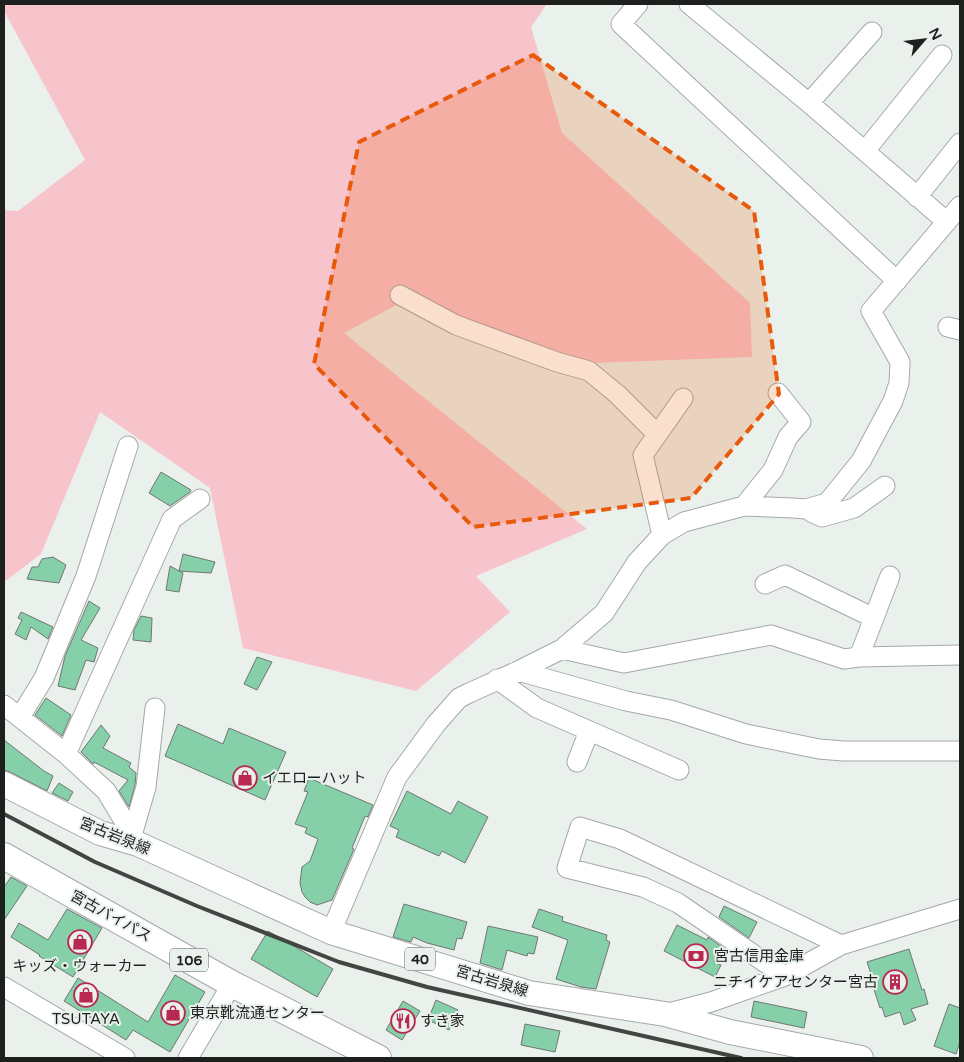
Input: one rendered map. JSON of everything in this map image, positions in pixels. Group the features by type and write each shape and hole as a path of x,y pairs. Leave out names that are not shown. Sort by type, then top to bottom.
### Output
{"highway":[{"name":"宮古バイパス","path":"4,856 232,984 367,1056"}],"main road":[{"name":"宮古岩泉線","path":"4,784 100,833 135,839 331,932 529,993 664,1014 730,1032 861,1058"}],"street":[{"path":"638,4 621,24 897,281"},
{"path":"689,4 809,103 947,222"},
{"path":"809,103 872,32"},
{"path":"865,151 942,55"},
{"path":"917,197 960,143"},
{"path":"806,510 827,503 861,461 893,401 899,383 900,362 871,311 960,206"},
{"path":"400,295 456,325 557,362 589,371 617,394 657,434"},
{"path":"744,506 774,470 788,437 801,422 778,393"},
{"path":"662,535 643,455 682,398"},
{"path":"20,717 44,678 86,576 128,446"},
{"path":"331,932 397,777 436,724 459,698 562,649 604,613 637,562 662,535 684,522 744,506 794,508 806,510 822,517 854,508 885,486"},
{"path":"66,754 172,519 200,499"},
{"path":"765,584 785,575 874,618"},
{"path":"859,657 890,576"},
{"path":"562,649 624,664 771,635 844,659 960,655"},
{"path":"518,671 626,701 670,710 746,734 819,749 843,751 960,751"},
{"path":"498,679 537,708 679,770"},
{"path":"4,705 66,754 106,791 135,839"},
{"path":"135,839 146,787 155,708"},
{"path":"577,762 590,731"},
{"path":"785,976 678,903 643,887 568,868 580,828 620,838 841,945"},
{"path":"664,1014 711,1002 785,976 841,945 960,909"},
{"path":"188,1058 232,984"},
{"path":"4,987 125,1058"}],"highlighted area":[{"path":"533,55 754,211 779,394 691,498 473,527 314,364 359,142"}],"shaded area":[{"path":"4,4 547,4 531,27 562,133 750,303 752,357 538,365 417,294 344,333 587,529 476,576 510,612 416,691 243,648 210,488 100,412 41,554 4,582 4,210 18,211 85,160 4,11"}],"building":[{"path":"161,472 191,490 190,492 170,506 149,493"},
{"path":"183,554 215,562 211,573 179,571"},
{"path":"53,557 66,565 59,583 27,579 32,567 38,567 42,559"},
{"path":"170,566 183,573 179,592 166,590"},
{"path":"89,601 100,608 81,640 98,648 94,662 86,660 75,690 58,686 65,656"},
{"path":"21,612 53,627 48,639 31,627 26,640 15,634 22,620 18,618"},
{"path":"141,616 152,618 151,642 133,640 134,630"},
{"path":"257,657 272,662 257,690 244,684"},
{"path":"46,698 71,715 62,736 35,715"},
{"name":"イエローハット","path":"178,724 223,744 229,728 286,752 265,800 165,756"},
{"path":"101,725 110,736 103,748 131,763 129,767 136,773 129,807 119,791 128,780 94,762 93,764 81,752"},
{"path":"4,740 53,776 47,791 4,770"},
{"path":"309,778 373,805 368,817 365,816 352,848 354,849 332,900 317,905 305,897 300,883 302,867 310,861 318,839 305,833 307,828 295,824 308,792 304,791"},
{"path":"59,783 73,792 68,801 52,793"},
{"path":"407,791 451,814 458,801 488,817 465,863 442,851 439,856 396,837 399,830 390,826"},
{"path":"11,877 27,886 4,920 4,887"},
{"path":"404,904 467,922 462,939 457,938 454,950 413,937 411,942 393,937"},
{"path":"724,906 757,922 749,938 719,917"},
{"path":"67,909 102,928 73,977 11,937 19,923 48,940"},
{"path":"539,909 563,917 562,921 607,935 606,940 610,942 596,989 581,987 556,979 568,940 532,927"},
{"name":"宮古信用金庫","path":"677,925 707,940 708,937 722,947 714,962 721,965 715,977 664,951"},
{"path":"488,926 538,937 534,954 528,953 527,956 507,950 502,970 480,963"},
{"path":"268,931 333,969 317,997 251,959"},
{"name":"ニチイケアセンター宮古","path":"909,949 928,1004 911,1009 916,1020 904,1025 900,1012 885,1017 882,1007 880,1008 867,962"},
{"path":"175,975 205,992 170,1052 133,1030 126,1040 64,1001 78,978 148,1022"},
{"path":"436,1000 458,1010 449,1030 428,1020"},
{"name":"すき家","path":"403,1001 420,1011 402,1040 386,1030"},
{"path":"754,1001 807,1012 804,1028 751,1017"},
{"path":"949,1004 960,1008 960,1042 956,1054 934,1046"},
{"path":"525,1024 560,1031 555,1052 521,1045"}],"railway":[{"path":"4,814 95,862 197,906 339,962 427,987 741,1058"}],"place":[{"name":"イエローハット","path":"245,778"},
{"name":"キッズ・ウォーカー","path":"80,942"},
{"name":"宮古信用金庫","path":"696,956"},
{"name":"ニチイケアセンター宮古","path":"895,982"},
{"name":"TSUTAYA","path":"86,995"},
{"name":"東京靴流通センター","path":"173,1013"},
{"name":"すき家","path":"403,1021"}]}
